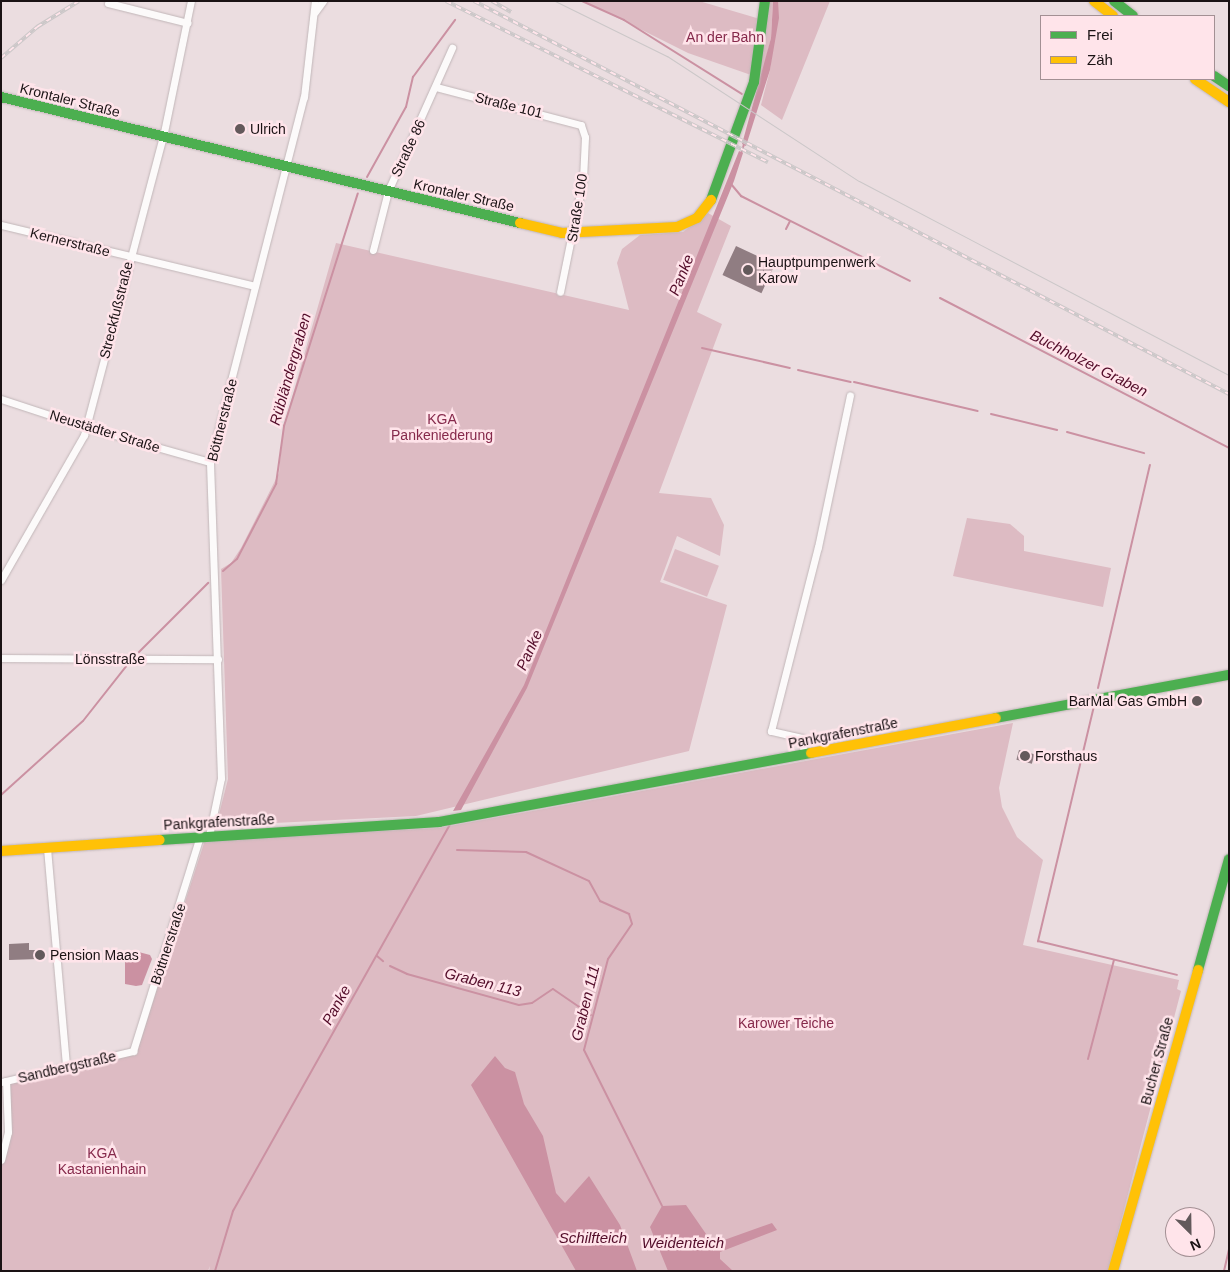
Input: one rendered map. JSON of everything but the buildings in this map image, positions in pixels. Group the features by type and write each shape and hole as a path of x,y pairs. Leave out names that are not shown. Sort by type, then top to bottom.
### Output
{"main road":[{"name":"Krontaler Straße","path":"1,98 573,234 677,227 698,218 708,208 748,104 761,49 765,1"},
{"path":"1094,1 1112,15"},
{"path":"1114,1 1132,15"},
{"path":"1215,77 1229,86"},
{"path":"1196,80 1225,100 1229,107"},
{"name":"Pankgrafenstraße","path":"1,852 462,819 1229,674"},
{"name":"Bucher Straße","path":"1113,1271 1229,859"}],"street":[{"name":"Streckfußstraße","path":"1,580 86,427 163,137 188,24 191,1"},
{"name":"Böttnerstraße","path":"134,1051 221,778 210,462 304,97 315,1"},
{"name":"Böttnerstraße","path":"315,12 323,1"},
{"path":"108,3 188,24"},
{"name":"Straße 86","path":"373,250 388,191 452,48"},
{"name":"Straße 101","path":"436,87 581,125"},
{"name":"Straße 100","path":"560,292 583,179 585,137 581,125"},
{"name":"Kernerstraße","path":"1,225 255,286"},
{"path":"804,754 802,738 771,731 818,547 850,395"},
{"name":"Neustädter Straße","path":"1,399 86,427 210,462"},
{"name":"Lönsstraße","path":"1,658 218,659"},
{"path":"47,848 66,1067"},
{"name":"Sandbergstraße","path":"4,1082 134,1051"},
{"path":"1,1160 8,1132 4,1082"}],"green space":[{"name":"An der Bahn","path":"584,1 699,1 760,19 751,75 688,53"},
{"path":"769,1 773,1 771,38 756,101"},
{"path":"778,1 830,1 782,120 761,105 770,70"},
{"name":"KGA Pankeniederung","path":"708,213 731,226 697,312 722,324 659,493 711,498 724,525 720,556 677,536 660,582 727,605 689,751 416,816 216,826 228,779 221,569 231,563 241,548 279,473 283,429 336,243 629,310 617,263 622,249 640,235 683,232"},
{"path":"967,518 1010,524 1024,536 1024,551 1111,568 1103,607 953,576"},
{"path":"675,549 719,566 707,597 663,580"},
{"name":"Karower Teiche","path":"1013,723 999,788 1002,807 1017,837 1043,860 1023,945 1179,980 1177,989 1181,991 1108,1271 209,1271 210,1266 208,1271 1,1271 1,1171 11,1114 10,1083 136,1054 205,840 439,828"}],"water":[{"path":"773,1 778,1 779,18 770,70 746,146 742,144 771,38"},
{"path":"739,151 743,153 734,181 527,688 461,810 453,811 524,685"},
{"path":"135,951 150,955 152,959 142,985 136,986 125,984 125,962"},
{"name":"Schilfteich","path":"495,1056 505,1068 515,1072 524,1104 543,1136 556,1193 565,1203 589,1176 620,1225 637,1271 576,1271 471,1085"},
{"name":"Weidenteich","path":"686,1205 713,1244 772,1223 777,1230 720,1252 720,1259 733,1271 668,1271 650,1227 662,1206"}],"waterway":[{"path":"582,1 624,20 742,94"},
{"name":"Rübländergraben","path":"367,177 406,107 413,77 455,20"},
{"name":"Panke","path":"741,154 744,144"},
{"name":"Buchholzer Graben","path":"731,184 741,196 910,281"},
{"name":"Rübländergraben","path":"223,571 237,559 276,484 284,426 358,193"},
{"path":"786,229 790,221"},
{"name":"Buchholzer Graben","path":"940,298 1229,448"},
{"path":"702,348 790,368"},
{"path":"798,370 851,382"},
{"path":"854,382 978,411"},
{"path":"991,414 1057,430"},
{"path":"1067,432 1144,453"},
{"path":"1098,688 1150,465"},
{"name":"Rübländergraben","path":"139,652 208,583"},
{"name":"Rübländergraben","path":"1,795 83,721 128,664"},
{"path":"1094,706 1038,941 1177,975"},
{"name":"Panke","path":"215,1271 233,1211 450,825"},
{"name":"Graben 111","path":"457,850 526,852 589,881 600,901 629,914 632,924 608,959 584,1050 662,1206"},
{"name":"Graben 113","path":"377,956 383,961"},
{"path":"1088,1059 1114,960"},
{"name":"Graben 113","path":"390,966 407,974 519,1005 532,1003 553,989 591,1015"},
{"path":"1224,1271 1229,1249"}],"tram line":[{"path":"555,1 667,56 859,181 1229,375"}],"railway":[{"path":"1,58 37,27 79,1"},
{"path":"446,1 768,162"},
{"path":"474,1 1229,394"},
{"path":"492,1 511,12"}],"traffic: fast":[{"path":"711,200 754,82 765,1"},
{"path":"1114,1 1132,15"},
{"path":"1215,77 1229,86"},
{"path":"1,97 520,223"},
{"path":"996,718 1229,675"},
{"path":"160,840 439,822 811,753"},
{"path":"1198,970 1229,859"}],"traffic: slow":[{"path":"1094,1 1112,15"},
{"path":"1196,80 1229,102"},
{"path":"520,223 562,233 677,227 697,218 711,200"},
{"path":"811,753 996,718"},
{"path":"1,851 160,840"},
{"path":"1113,1271 1198,970"}],"place":[{"name":"Ulrich","path":"240,129"},
{"name":"Hauptpumpenwerk Karow","path":"748,270"},
{"name":"BarMal Gas GmbH","path":"1197,701"},
{"name":"Forsthaus","path":"1025,756"},
{"name":"Pension Maas","path":"40,955"}],"park label":[{"name":"KGA Kastanienhain","path":"102,1162"}]}
